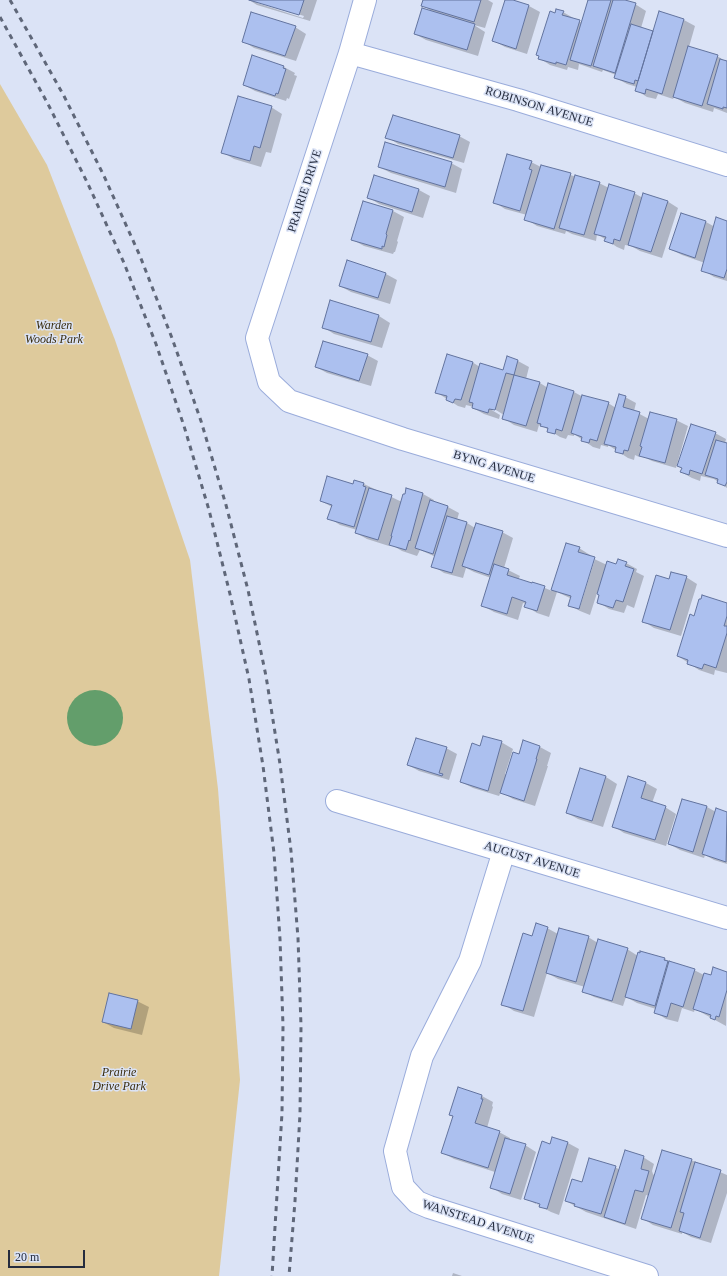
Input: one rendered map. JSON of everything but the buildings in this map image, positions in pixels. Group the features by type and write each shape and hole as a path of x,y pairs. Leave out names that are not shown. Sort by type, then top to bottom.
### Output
{"street":[{"name":"PRAIRIE DRIVE","path":"269,382 257,338 350,53 365,0"},
{"name":"ROBINSON AVENUE","path":"350,53 518,100 727,164"},
{"name":"BYNG AVENUE","path":"269,382 288,401 403,439 727,536"},
{"name":"AUGUST AVENUE","path":"337,800 727,918"},
{"name":"WANSTEAD AVENUE","path":"504,851 470,961 422,1056 395,1151 403,1187 417,1202 429,1207 647,1276"}],"green space":[{"name":"Prairie Drive Park","path":"0,84 47,165 115,340 190,560 218,789 240,1080 219,1276 0,1276"}],"shaded area":[{"path":"89,690 101,690 111,694 119,702 123,712 123,724 119,734 111,742 101,746 89,746 79,742 71,734 67,724 67,712 71,702 79,694"}],"railway":[{"path":"10,0 64,96 104,176 140,256 172,338 201,421 226,505 248,590 266,676 280,764 291,851 298,938 301,1026 300,1114 289,1276"},
{"path":"0,17 48,104 88,184 124,263 156,344 184,426 209,510 249,679 263,766 274,853 280,939 283,1026 282,1113 272,1276"}],"park label":[{"name":"Warden Woods Park","path":"54,333"}]}
